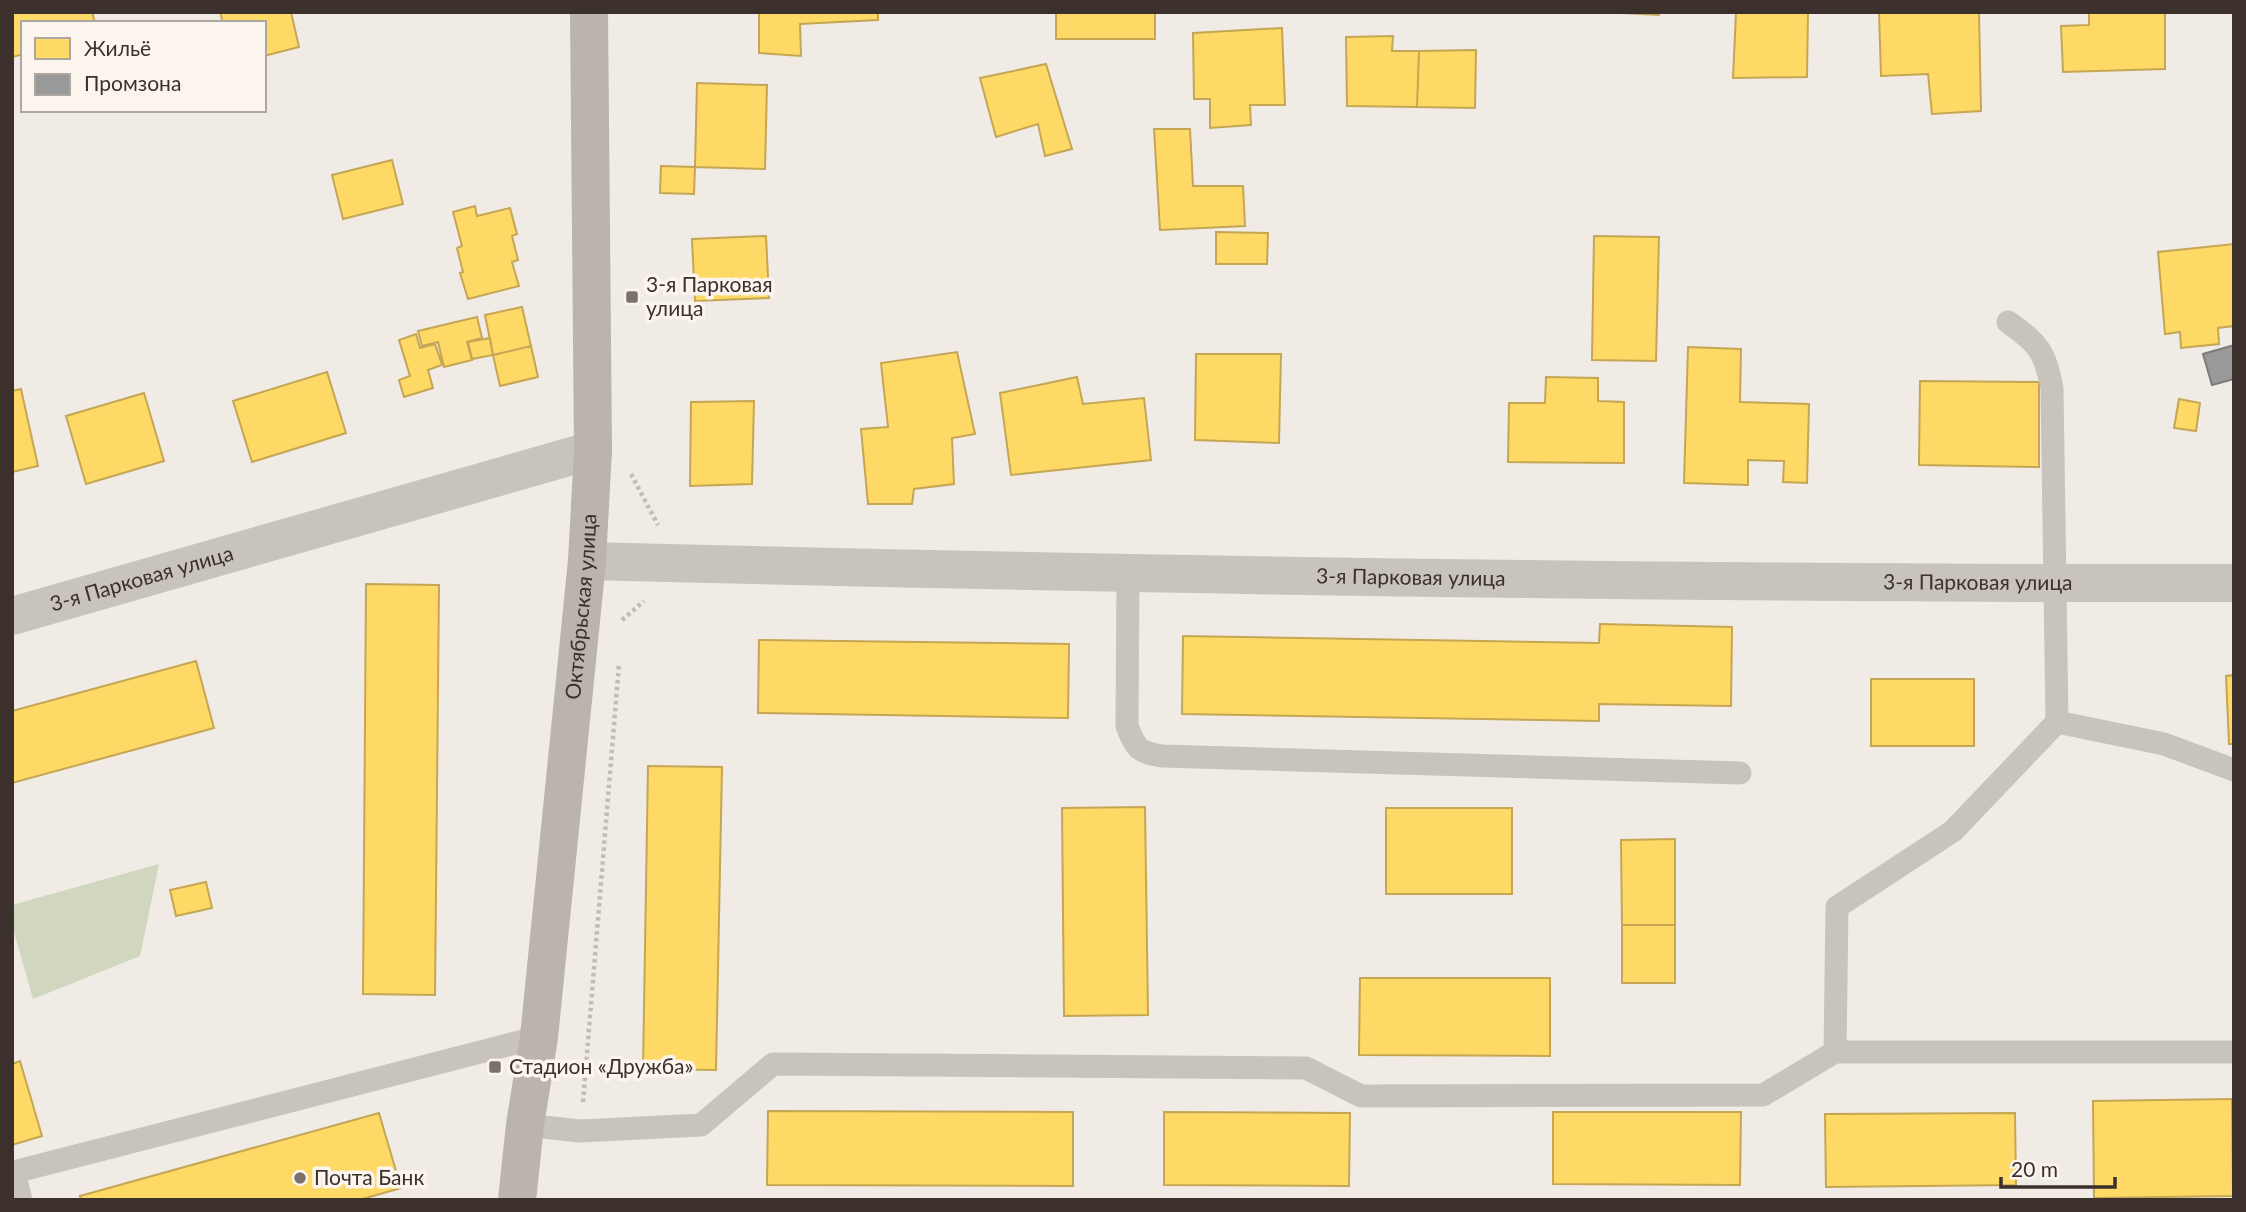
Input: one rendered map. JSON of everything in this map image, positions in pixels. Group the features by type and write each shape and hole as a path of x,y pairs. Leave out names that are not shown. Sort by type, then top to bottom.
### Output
{"street":[{"name":"Октябрьская улица","path":"517,1200 525,1125 539,1038 587,561 593,450 589,12"},
{"name":"3-я Парковая улица","path":"12,616 593,450"},
{"name":"3-я Парковая улица","path":"587,561 1128,574 2234,583"}],"lane":[{"path":"1835,1052 1837,907 1953,831 2057,722 2052,388 2046,359 2031,338 2008,322"},
{"path":"1128,574 1128,726 1134,744 1144,753 1176,757 1740,773"},
{"path":"2057,722 2164,744 2234,770"},
{"path":"21,1200 14,1172 539,1038"},
{"path":"525,1125 580,1130 701,1125 773,1065 1306,1068 1361,1096 1763,1096 1835,1052 2234,1052"}],"path":[{"path":"621,633 622,619 651,595"},
{"path":"580,1130 619,660"}],"green space":[{"path":"159,864 140,956 33,999 12,925 12,905"}],"building: Жильё":[{"path":"12,12 92,12 94,21 21,21 21,55 13,57"},
{"path":"220,12 291,12 299,47 266,55 266,21 222,21"},
{"path":"759,12 878,12 878,20 800,24 801,56 759,53"},
{"path":"1056,12 1155,12 1155,39 1056,39"},
{"path":"1659,12 1659,15 1623,13"},
{"path":"1736,12 1808,12 1807,77 1733,78"},
{"path":"1879,12 1979,12 1981,111 1932,114 1928,74 1881,76"},
{"path":"2089,12 2165,12 2165,69 2063,72 2061,26 2089,25"},
{"path":"1282,28 1285,105 1250,105 1251,125 1210,128 1210,99 1194,99 1193,33"},
{"path":"1393,36 1392,51 1419,51 1417,107 1347,106 1346,37"},
{"path":"1476,50 1475,108 1417,107 1419,51"},
{"path":"1046,64 1072,149 1045,156 1038,124 996,137 980,78"},
{"path":"697,83 767,85 765,169 695,167"},
{"path":"1154,129 1190,129 1193,186 1243,186 1245,226 1160,230"},
{"path":"392,160 403,204 343,219 332,175"},
{"path":"661,166 695,167 694,194 660,193"},
{"path":"475,206 477,216 510,208 517,234 512,236 518,260 512,262 519,286 468,299 460,273 463,272 457,248 462,246 453,212"},
{"path":"1216,232 1268,233 1267,264 1216,264"},
{"path":"766,236 769,298 695,301 692,239"},
{"path":"1594,236 1659,237 1656,361 1592,360"},
{"path":"2234,244 2234,326 2218,328 2219,344 2181,348 2180,332 2165,334 2158,252"},
{"path":"522,307 531,346 493,355 485,315"},
{"path":"477,317 482,338 467,342 472,360 444,367 438,342 422,346 418,331"},
{"path":"416,334 420,348 435,344 442,365 428,370 433,388 404,397 399,380 410,376 399,340"},
{"path":"490,338 493,355 472,359 468,342"},
{"path":"531,346 538,377 500,386 493,355"},
{"path":"1688,347 1741,349 1740,402 1809,404 1807,483 1783,482 1784,461 1748,460 1748,485 1684,483"},
{"path":"957,352 975,434 952,438 954,484 914,489 912,504 868,504 861,429 888,427 881,363"},
{"path":"1196,354 1281,354 1279,443 1195,440"},
{"path":"327,372 346,433 252,462 233,401"},
{"path":"1077,377 1083,404 1144,398 1151,460 1011,475 1000,393"},
{"path":"1546,377 1598,378 1598,401 1624,402 1624,463 1508,462 1509,403 1545,403"},
{"path":"1920,381 2039,382 2039,467 1919,465"},
{"path":"21,389 38,466 12,472 12,391"},
{"path":"144,393 164,461 86,484 66,416"},
{"path":"2179,399 2200,403 2196,431 2174,428"},
{"path":"754,401 752,484 690,486 691,402"},
{"path":"366,584 439,585 435,995 363,994"},
{"path":"1600,624 1732,627 1731,706 1599,704 1599,721 1182,714 1183,636 1599,643"},
{"path":"759,640 1069,644 1068,718 758,713"},
{"path":"196,661 214,728 12,783 12,711"},
{"path":"2234,675 2234,744 2229,744 2226,676"},
{"path":"1871,679 1974,679 1974,746 1871,746"},
{"path":"648,766 722,767 716,1070 643,1069"},
{"path":"1145,807 1148,1015 1064,1016 1062,808"},
{"path":"1386,808 1512,808 1512,894 1386,894"},
{"path":"1675,839 1675,925 1622,925 1621,840"},
{"path":"206,882 212,908 176,916 170,890"},
{"path":"1622,925 1675,925 1675,983 1622,983"},
{"path":"1360,978 1550,978 1550,1056 1359,1055"},
{"path":"20,1061 42,1136 12,1145 12,1064"},
{"path":"2232,1099 2233,1196 2094,1198 2093,1101"},
{"path":"768,1111 1073,1112 1073,1186 767,1185"},
{"path":"1164,1112 1350,1113 1349,1186 1164,1185"},
{"path":"1553,1112 1741,1112 1740,1185 1553,1184"},
{"path":"379,1113 401,1188 359,1200 81,1200 80,1196"},
{"path":"2015,1113 2016,1185 1826,1187 1825,1114"}],"building: Промзона":[{"path":"2234,345 2234,379 2212,385 2203,354"}],"place":[{"name":"3-я Парковая улица","path":"632,297"},
{"name":"Стадион «Дружба»","path":"495,1067"},
{"name":"Почта Банк","path":"300,1178"}]}
